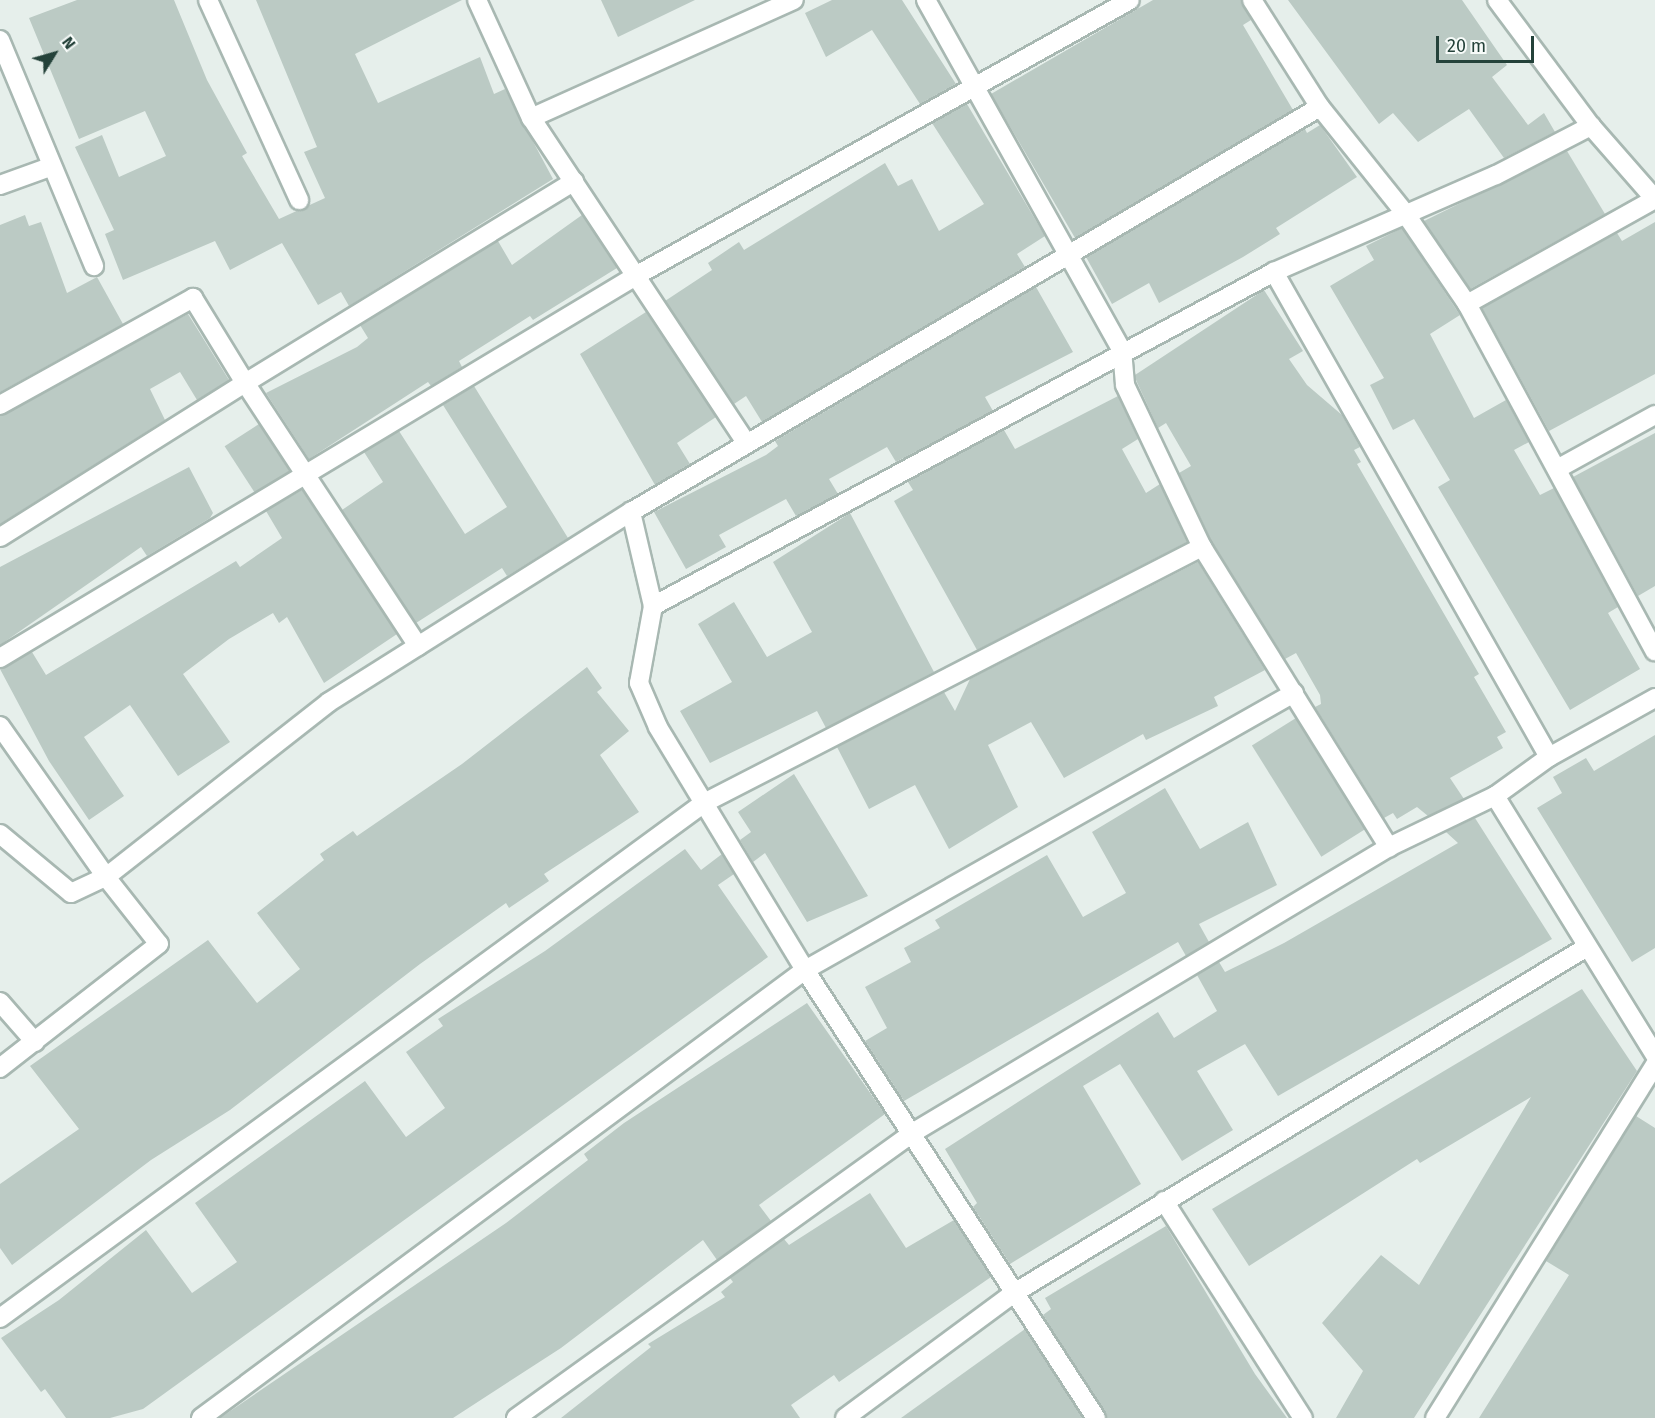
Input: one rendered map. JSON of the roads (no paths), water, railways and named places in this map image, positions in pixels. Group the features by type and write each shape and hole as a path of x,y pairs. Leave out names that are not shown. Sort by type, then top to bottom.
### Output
{"street":[{"path":"208,0 299,200"},
{"path":"477,0 531,118 639,274 745,441"},
{"path":"531,118 794,0"},
{"path":"926,0 973,86 1070,250 1122,351 1125,385 1202,547 1389,847"},
{"path":"0,658 639,274 1130,0"},
{"path":"1252,0 1320,107 1405,213 1467,304 1557,470 1650,626 1655,651"},
{"path":"1467,304 1653,200 1591,126 1497,0"},
{"path":"0,40 50,167 94,266"},
{"path":"0,834 71,893 106,877 329,702 745,441 1070,250 1320,107"},
{"path":"653,606 1122,351 1274,272 1591,126"},
{"path":"0,185 50,167"},
{"path":"0,537 574,180"},
{"path":"1274,272 1550,758"},
{"path":"0,405 193,298 303,478 418,646"},
{"path":"1557,470 1655,415"},
{"path":"631,512 653,606 639,683 704,803 805,970 914,1132 1014,1293 1096,1418"},
{"path":"0,1318 704,803 1202,547"},
{"path":"201,1418 805,970 1294,693"},
{"path":"516,1418 914,1132 1389,847 1495,796 1550,758 1655,698"},
{"path":"0,726 106,877 159,944 0,1068"},
{"path":"1495,796 1655,1055"},
{"path":"845,1418 1014,1293 1587,947"},
{"path":"0,1002 35,1042"},
{"path":"1435,1418 1655,1065"},
{"path":"1164,1201 1303,1418"}]}
